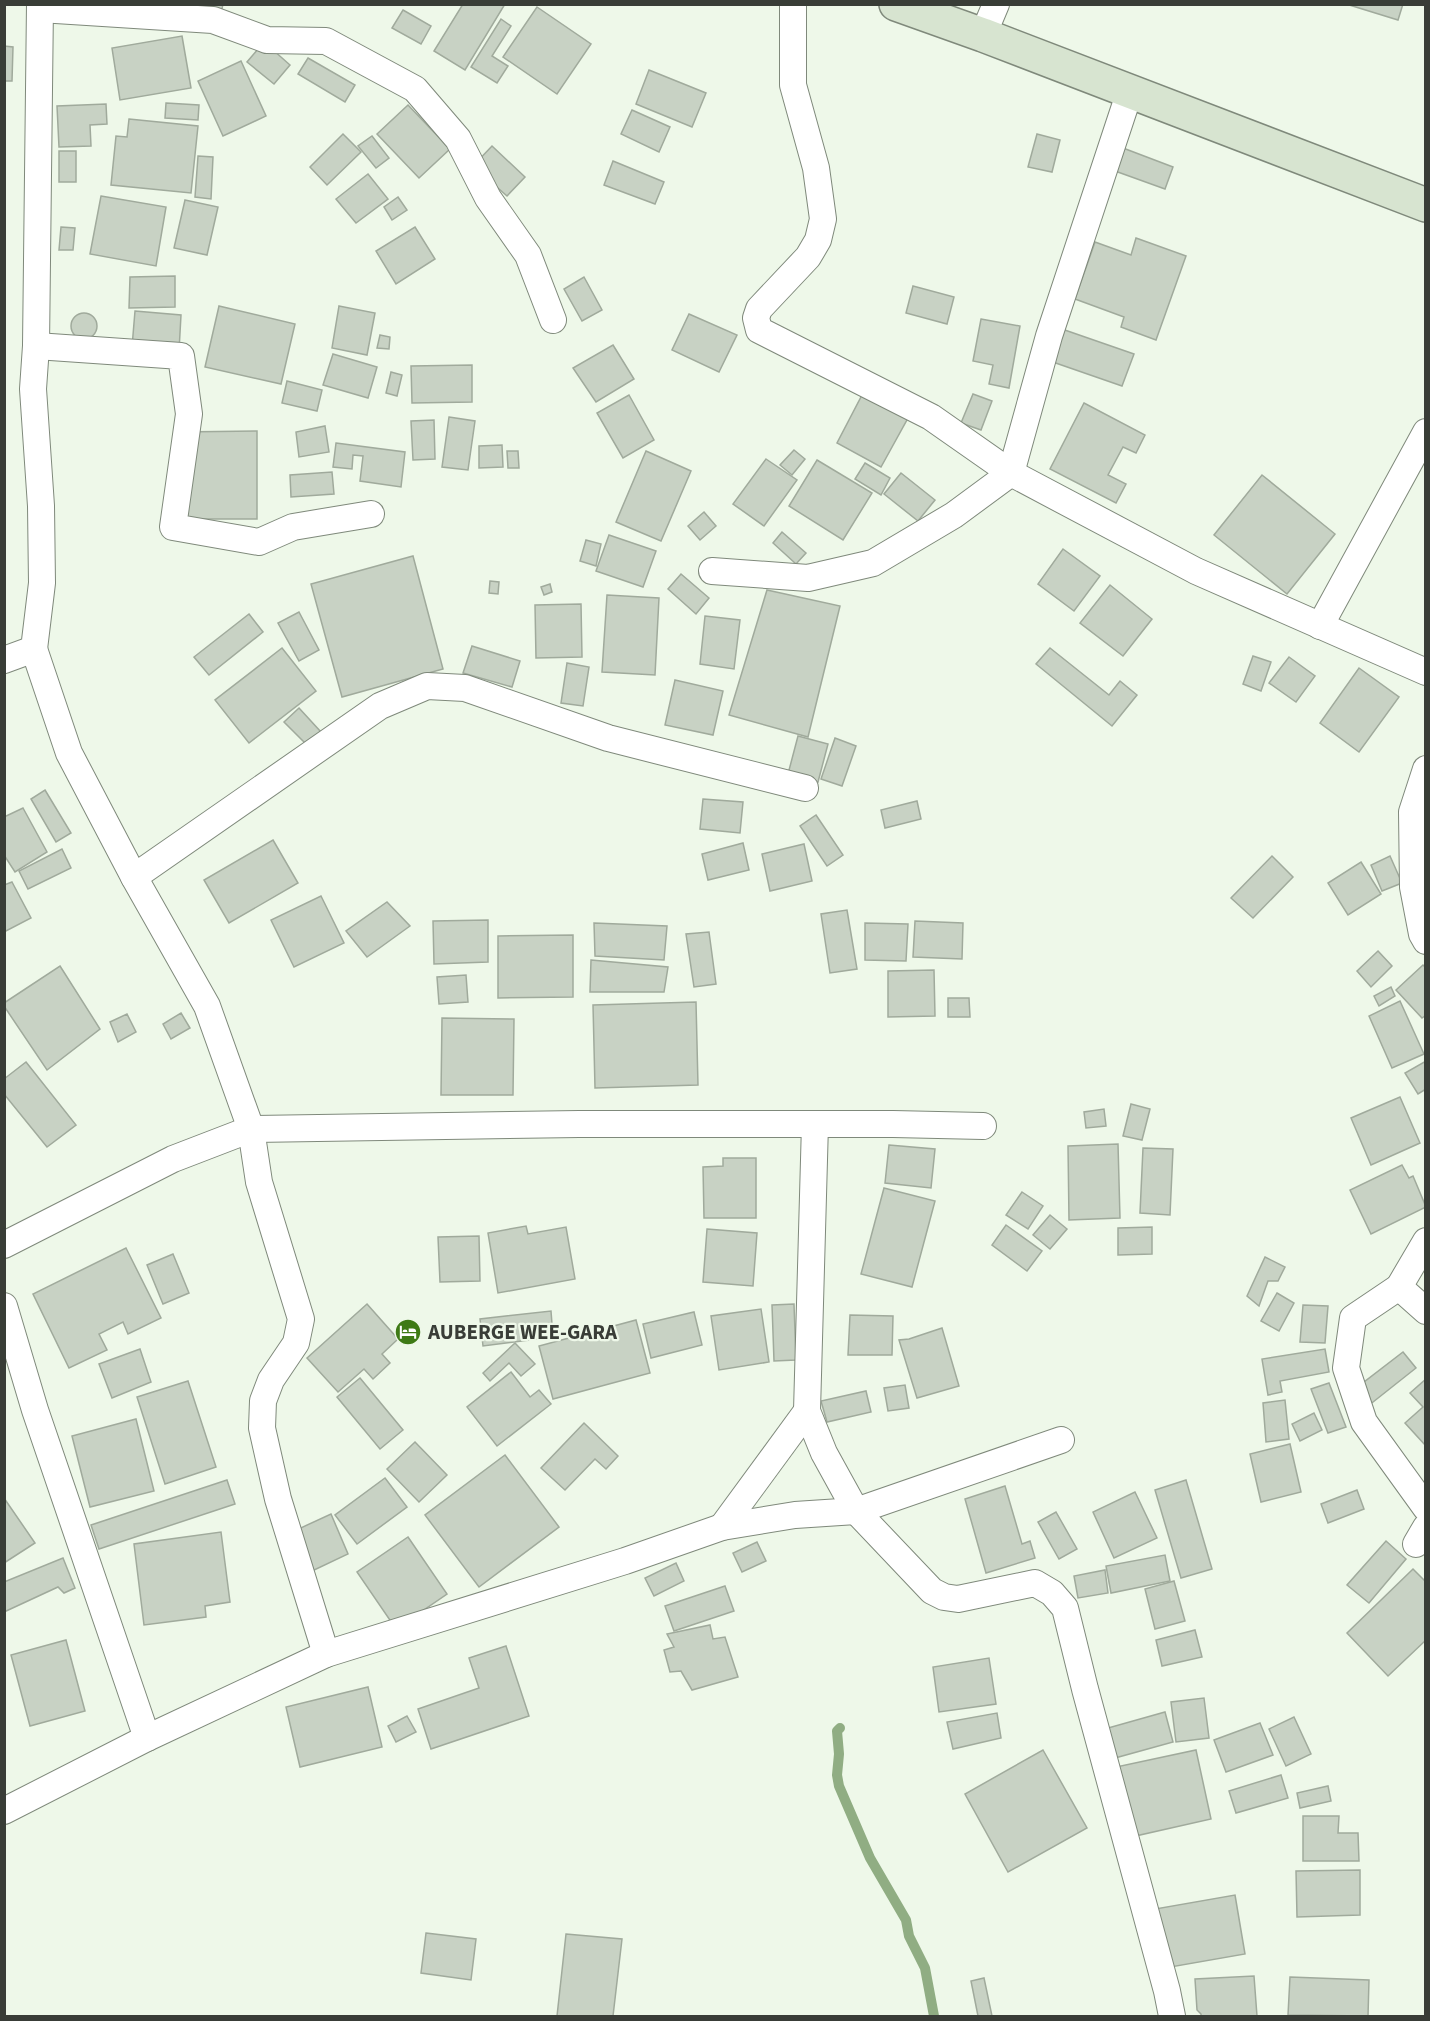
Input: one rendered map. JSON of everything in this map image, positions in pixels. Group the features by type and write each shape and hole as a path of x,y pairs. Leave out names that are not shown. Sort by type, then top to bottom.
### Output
{"street":[{"path":"793,4 793,85 816,168 823,219 818,240 808,257 759,309 756,318 759,330 931,417 1011,473 1196,571 1425,672"},
{"path":"896,4 1425,205"},
{"path":"983,36 996,4"},
{"path":"326,1654 278,1499 262,1428 263,1401 271,1380 296,1343 301,1319 259,1182 251,1129 207,1006 134,877 69,753 34,649 42,583 42,507 33,388 36,346 40,7 213,20 267,40 326,41 415,89 458,139 488,198 528,255 553,320"},
{"path":"712,572 808,578 873,563 954,515 1011,473 1049,336 1130,92"},
{"path":"36,346 181,356 189,414 172,527 259,542 293,527 371,514"},
{"path":"1320,626 1425,432"},
{"path":"4,660 34,649"},
{"path":"134,877 380,706 427,686 465,688 608,738 805,788"},
{"path":"1425,769 1412,812 1413,887 1425,941"},
{"path":"4,1245 173,1159 251,1129 579,1124 983,1126"},
{"path":"815,1124 807,1411 824,1453 856,1511 932,1590 944,1597 958,1599 1035,1583 1052,1593 1065,1608 1172,2016"},
{"path":"1425,1241 1399,1287 1353,1318 1346,1368 1364,1422 1425,1508"},
{"path":"1399,1287 1425,1311"},
{"path":"4,1306 35,1410 147,1738"},
{"path":"722,1527 807,1411"},
{"path":"4,1811 147,1738 326,1654 625,1561 722,1527 795,1515 856,1511 1061,1440"}],"building":[{"path":"183,4 223,4 222,9"},
{"path":"463,4 505,4 465,70 434,51"},
{"path":"1346,4 1403,4 1398,20"},
{"path":"537,7 591,44 557,94 503,57"},
{"path":"403,10 431,26 421,44 392,28"},
{"path":"501,19 511,26 492,56 508,66 497,83 471,67"},
{"path":"182,36 191,88 120,100 112,48"},
{"path":"264,42 290,65 274,84 247,62"},
{"path":"4,46 13,47 12,81 4,81"},
{"path":"308,58 355,85 345,102 298,74"},
{"path":"241,61 266,116 223,136 198,81"},
{"path":"649,70 706,93 692,127 636,104"},
{"path":"166,103 199,105 198,120 165,118"},
{"path":"106,104 107,124 90,125 91,146 59,147 57,106"},
{"path":"408,105 450,149 419,178 377,134"},
{"path":"632,110 670,127 659,152 621,134"},
{"path":"129,119 198,126 191,193 111,185 116,136 127,137"},
{"path":"343,134 361,152 327,185 310,167"},
{"path":"1037,134 1060,140 1052,172 1028,167"},
{"path":"372,136 389,158 376,168 358,146"},
{"path":"492,146 525,177 507,196 473,166"},
{"path":"1123,148 1173,167 1165,189 1115,171"},
{"path":"59,151 76,151 76,182 59,182"},
{"path":"198,156 213,157 211,199 195,197"},
{"path":"613,161 664,182 655,204 604,185"},
{"path":"368,174 388,199 356,223 336,199"},
{"path":"101,196 166,207 156,266 90,254"},
{"path":"398,197 407,210 392,220 384,207"},
{"path":"185,200 218,207 207,255 174,248"},
{"path":"61,227 75,228 73,250 59,250"},
{"path":"415,227 435,259 396,284 376,251"},
{"path":"1136,238 1186,256 1156,340 1121,327 1124,317 1075,299 1095,242 1131,255"},
{"path":"175,276 175,307 129,308 130,277"},
{"path":"584,277 602,310 582,321 564,289"},
{"path":"913,286 954,297 947,324 906,313"},
{"path":"219,306 295,324 281,384 205,367"},
{"path":"339,306 375,313 367,355 332,348"},
{"path":"135,311 181,315 179,351 132,347"},
{"path":"84,313 93,317 97,326 93,335 84,339 75,335 71,326 75,317"},
{"path":"689,314 737,335 719,372 672,350"},
{"path":"981,319 1020,326 1009,388 989,384 993,365 973,361"},
{"path":"1059,328 1134,354 1122,386 1047,360"},
{"path":"380,335 390,337 389,349 377,348"},
{"path":"613,345 634,379 596,402 573,368"},
{"path":"333,354 377,367 368,398 323,385"},
{"path":"472,365 472,402 412,403 411,366"},
{"path":"391,372 402,375 397,396 386,393"},
{"path":"287,381 322,390 317,411 282,403"},
{"path":"973,394 992,401 981,430 961,423"},
{"path":"629,395 654,440 623,458 597,413"},
{"path":"862,395 908,418 881,467 837,443"},
{"path":"1084,403 1145,435 1136,453 1123,447 1108,475 1126,484 1116,503 1050,469"},
{"path":"449,417 475,421 468,470 442,467"},
{"path":"434,420 435,459 413,460 411,421"},
{"path":"325,426 329,452 299,457 296,432"},
{"path":"257,431 257,519 178,519 179,432"},
{"path":"336,443 405,452 401,487 360,481 363,456 353,455 352,469 333,467"},
{"path":"502,445 503,467 479,468 479,446"},
{"path":"794,450 805,459 792,475 780,465"},
{"path":"507,451 518,451 519,468 508,468"},
{"path":"646,451 691,471 661,541 616,522"},
{"path":"766,459 797,480 764,526 733,504"},
{"path":"817,460 872,493 843,540 789,506"},
{"path":"865,463 890,478 881,495 855,479"},
{"path":"332,472 334,494 291,497 290,475"},
{"path":"901,473 935,500 918,521 884,494"},
{"path":"1262,475 1335,534 1287,594 1214,535"},
{"path":"704,512 716,526 700,540 688,526"},
{"path":"782,532 806,553 796,564 773,543"},
{"path":"609,535 656,551 643,587 596,571"},
{"path":"586,540 601,544 596,566 580,561"},
{"path":"1063,549 1100,576 1074,611 1038,584"},
{"path":"413,556 443,669 342,697 311,584"},
{"path":"681,574 709,598 696,614 668,589"},
{"path":"490,581 499,582 498,594 489,593"},
{"path":"550,584 552,592 544,595 541,587"},
{"path":"1110,585 1152,619 1123,656 1080,623"},
{"path":"767,590 840,606 808,737 729,715"},
{"path":"607,595 659,598 655,675 602,672"},
{"path":"581,604 582,657 536,658 535,605"},
{"path":"299,612 319,650 299,661 278,623"},
{"path":"249,614 263,632 209,675 194,657"},
{"path":"705,616 740,620 734,669 700,664"},
{"path":"472,646 520,661 512,687 463,673"},
{"path":"282,648 316,691 249,743 215,700"},
{"path":"1050,648 1109,695 1120,681 1137,695 1112,726 1036,664"},
{"path":"1253,656 1271,662 1261,691 1243,684"},
{"path":"1289,657 1315,676 1296,702 1269,683"},
{"path":"567,663 589,667 583,706 561,703"},
{"path":"1359,668 1399,697 1359,752 1320,723"},
{"path":"675,680 723,691 713,735 665,725"},
{"path":"299,708 321,732 307,745 284,722"},
{"path":"798,736 828,744 818,782 788,774"},
{"path":"835,738 856,746 842,786 821,779"},
{"path":"45,790 71,833 56,842 31,799"},
{"path":"703,799 743,802 740,833 700,829"},
{"path":"917,801 921,819 885,828 881,810"},
{"path":"23,808 47,852 15,872 4,855 4,817"},
{"path":"816,815 843,855 827,866 800,826"},
{"path":"273,840 298,883 229,923 204,880"},
{"path":"743,843 749,870 708,880 702,854"},
{"path":"804,844 812,881 770,891 762,854"},
{"path":"62,849 71,868 28,889 19,871"},
{"path":"1272,856 1293,877 1253,918 1231,898"},
{"path":"1390,856 1402,883 1382,891 1371,865"},
{"path":"1361,862 1381,894 1348,915 1328,883"},
{"path":"12,882 31,918 4,932 4,885"},
{"path":"321,896 344,943 294,967 271,920"},
{"path":"387,902 410,926 367,957 346,931"},
{"path":"847,910 857,969 830,973 821,914"},
{"path":"488,920 488,962 434,964 433,921"},
{"path":"915,921 963,923 962,959 913,957"},
{"path":"594,923 667,926 664,960 595,956"},
{"path":"865,923 908,924 906,961 865,960"},
{"path":"709,932 716,984 694,987 686,934"},
{"path":"573,935 573,997 498,998 498,936"},
{"path":"1378,951 1392,966 1371,987 1357,971"},
{"path":"591,960 668,967 664,992 590,992"},
{"path":"1423,965 1426,968 1426,1015 1422,1018 1396,990"},
{"path":"60,966 100,1029 47,1070 4,1003"},
{"path":"934,970 935,1016 888,1017 888,971"},
{"path":"466,975 468,1002 439,1004 437,977"},
{"path":"1391,987 1395,996 1379,1006 1374,996"},
{"path":"948,998 969,998 970,1017 948,1017"},
{"path":"1400,1001 1424,1054 1392,1068 1369,1016"},
{"path":"696,1002 698,1085 595,1088 593,1005"},
{"path":"181,1013 190,1028 171,1039 163,1024"},
{"path":"127,1014 136,1032 118,1042 110,1022"},
{"path":"442,1018 514,1019 513,1095 441,1095"},
{"path":"1426,1061 1426,1089 1418,1094 1405,1073"},
{"path":"26,1062 76,1125 47,1147 4,1094 4,1079"},
{"path":"1400,1097 1420,1143 1371,1165 1351,1118"},
{"path":"1131,1104 1150,1109 1142,1140 1123,1136"},
{"path":"1104,1109 1106,1126 1086,1128 1084,1112"},
{"path":"1118,1144 1120,1218 1069,1220 1068,1146"},
{"path":"889,1145 935,1149 931,1188 885,1183"},
{"path":"1143,1148 1173,1149 1170,1215 1140,1213"},
{"path":"723,1158 756,1158 756,1218 704,1218 703,1167 723,1166"},
{"path":"1402,1165 1409,1178 1413,1176 1426,1207 1371,1234 1350,1190"},
{"path":"884,1188 935,1201 912,1287 861,1274"},
{"path":"1022,1192 1043,1206 1028,1229 1006,1215"},
{"path":"1050,1215 1067,1229 1050,1249 1033,1235"},
{"path":"1006,1225 1042,1251 1027,1271 992,1245"},
{"path":"526,1226 528,1234 566,1227 575,1279 498,1293 488,1233"},
{"path":"1152,1227 1152,1254 1118,1255 1118,1228"},
{"path":"707,1229 757,1233 753,1286 703,1282"},
{"path":"479,1236 480,1281 440,1282 438,1237"},
{"path":"126,1248 161,1318 128,1334 123,1322 99,1334 107,1350 69,1368 33,1294"},
{"path":"173,1254 189,1293 163,1304 147,1265"},
{"path":"1265,1257 1285,1267 1278,1281 1268,1281 1259,1306 1247,1296"},
{"path":"1277,1293 1294,1303 1279,1331 1261,1321"},
{"path":"367,1304 398,1339 382,1354 390,1363 373,1379 364,1369 338,1392 307,1358"},
{"path":"794,1304 796,1360 774,1361 772,1305"},
{"path":"1303,1305 1328,1306 1325,1343 1300,1342"},
{"path":"761,1309 769,1362 719,1370 711,1316"},
{"path":"551,1311 553,1337 483,1346 480,1319"},
{"path":"694,1312 702,1345 651,1358 643,1324"},
{"path":"850,1315 893,1316 892,1355 848,1355"},
{"path":"636,1320 650,1373 553,1399 539,1346"},
{"path":"942,1328 959,1386 917,1398 899,1340"},
{"path":"515,1343 535,1364 521,1376 509,1363 490,1381 483,1373"},
{"path":"140,1349 151,1382 112,1398 99,1364"},
{"path":"1325,1349 1329,1372 1280,1381 1282,1392 1268,1395 1262,1359"},
{"path":"1403,1352 1416,1368 1368,1406 1355,1389"},
{"path":"511,1372 530,1397 539,1390 551,1404 497,1446 467,1407"},
{"path":"360,1378 403,1430 380,1449 337,1397"},
{"path":"1426,1379 1426,1446 1405,1423 1423,1407 1410,1393"},
{"path":"188,1381 216,1467 165,1484 137,1397"},
{"path":"1329,1383 1346,1427 1328,1433 1311,1389"},
{"path":"905,1385 909,1408 888,1411 884,1388"},
{"path":"866,1391 871,1412 827,1422 821,1401"},
{"path":"1285,1400 1289,1439 1266,1442 1263,1403"},
{"path":"1314,1413 1322,1430 1300,1441 1292,1424"},
{"path":"136,1419 154,1491 90,1507 72,1436"},
{"path":"584,1423 618,1456 606,1469 595,1459 565,1490 541,1468"},
{"path":"415,1442 447,1475 419,1502 387,1469"},
{"path":"1290,1444 1301,1492 1261,1502 1250,1454"},
{"path":"505,1455 559,1527 479,1587 425,1515"},
{"path":"385,1478 407,1507 357,1544 335,1515"},
{"path":"227,1480 235,1504 99,1549 91,1525"},
{"path":"1186,1480 1212,1569 1181,1578 1155,1490"},
{"path":"1005,1486 1022,1544 1030,1541 1035,1558 986,1573 965,1499"},
{"path":"1357,1490 1364,1509 1328,1523 1321,1504"},
{"path":"1135,1492 1157,1538 1114,1558 1093,1512"},
{"path":"4,1498 35,1543 4,1563"},
{"path":"1056,1512 1077,1549 1059,1559 1038,1522"},
{"path":"331,1514 348,1554 310,1572 292,1532"},
{"path":"221,1532 230,1602 205,1606 206,1617 144,1625 134,1544"},
{"path":"408,1537 447,1594 396,1629 357,1572"},
{"path":"1386,1541 1406,1559 1369,1603 1347,1585"},
{"path":"757,1542 766,1561 742,1572 733,1553"},
{"path":"1165,1555 1170,1581 1111,1593 1106,1566"},
{"path":"63,1558 75,1588 64,1593 58,1587 4,1612 4,1582"},
{"path":"676,1563 684,1581 654,1596 645,1578"},
{"path":"1413,1569 1426,1582 1426,1640 1388,1676 1347,1633"},
{"path":"1105,1570 1108,1593 1078,1598 1074,1576"},
{"path":"1174,1581 1185,1621 1155,1629 1145,1589"},
{"path":"725,1586 734,1611 674,1631 665,1606"},
{"path":"710,1625 713,1639 725,1637 738,1677 692,1690 681,1671 670,1672 664,1650 674,1647 667,1634"},
{"path":"1195,1630 1202,1657 1162,1666 1156,1640"},
{"path":"66,1640 85,1711 30,1726 11,1655"},
{"path":"506,1646 529,1716 431,1749 418,1709 479,1688 469,1658"},
{"path":"989,1658 996,1704 939,1712 933,1667"},
{"path":"368,1687 382,1747 300,1767 286,1707"},
{"path":"1204,1698 1209,1738 1176,1742 1171,1702"},
{"path":"1165,1712 1173,1742 1115,1758 1108,1728"},
{"path":"997,1713 1001,1738 953,1749 947,1722"},
{"path":"407,1716 416,1732 396,1742 388,1726"},
{"path":"1294,1717 1311,1754 1286,1766 1269,1729"},
{"path":"1260,1723 1273,1755 1226,1772 1214,1740"},
{"path":"1043,1750 1087,1828 1008,1872 965,1794"},
{"path":"1196,1750 1211,1819 1131,1837 1116,1767"},
{"path":"1281,1775 1288,1798 1236,1813 1229,1791"},
{"path":"1328,1786 1331,1801 1300,1808 1297,1793"},
{"path":"1303,1816 1339,1816 1338,1833 1358,1833 1359,1861 1303,1861"},
{"path":"1360,1870 1360,1915 1297,1917 1296,1871"},
{"path":"1235,1895 1245,1954 1165,1968 1155,1909"},
{"path":"426,1933 476,1939 471,1980 421,1973"},
{"path":"566,1934 622,1939 613,2016 557,2016"},
{"path":"1254,1976 1257,2016 1201,2016 1197,2010 1195,1979"},
{"path":"1290,1977 1369,1980 1368,2016 1288,2015"},
{"path":"984,1978 992,2016 978,2016 971,1981"}],"waterway":[{"path":"840,1728 837,1731 839,1786 870,1858 906,1920 909,1936 925,1968 934,2016"}],"place":[{"name":"AUBERGE WEE-GARA","path":"408,1332"}]}
